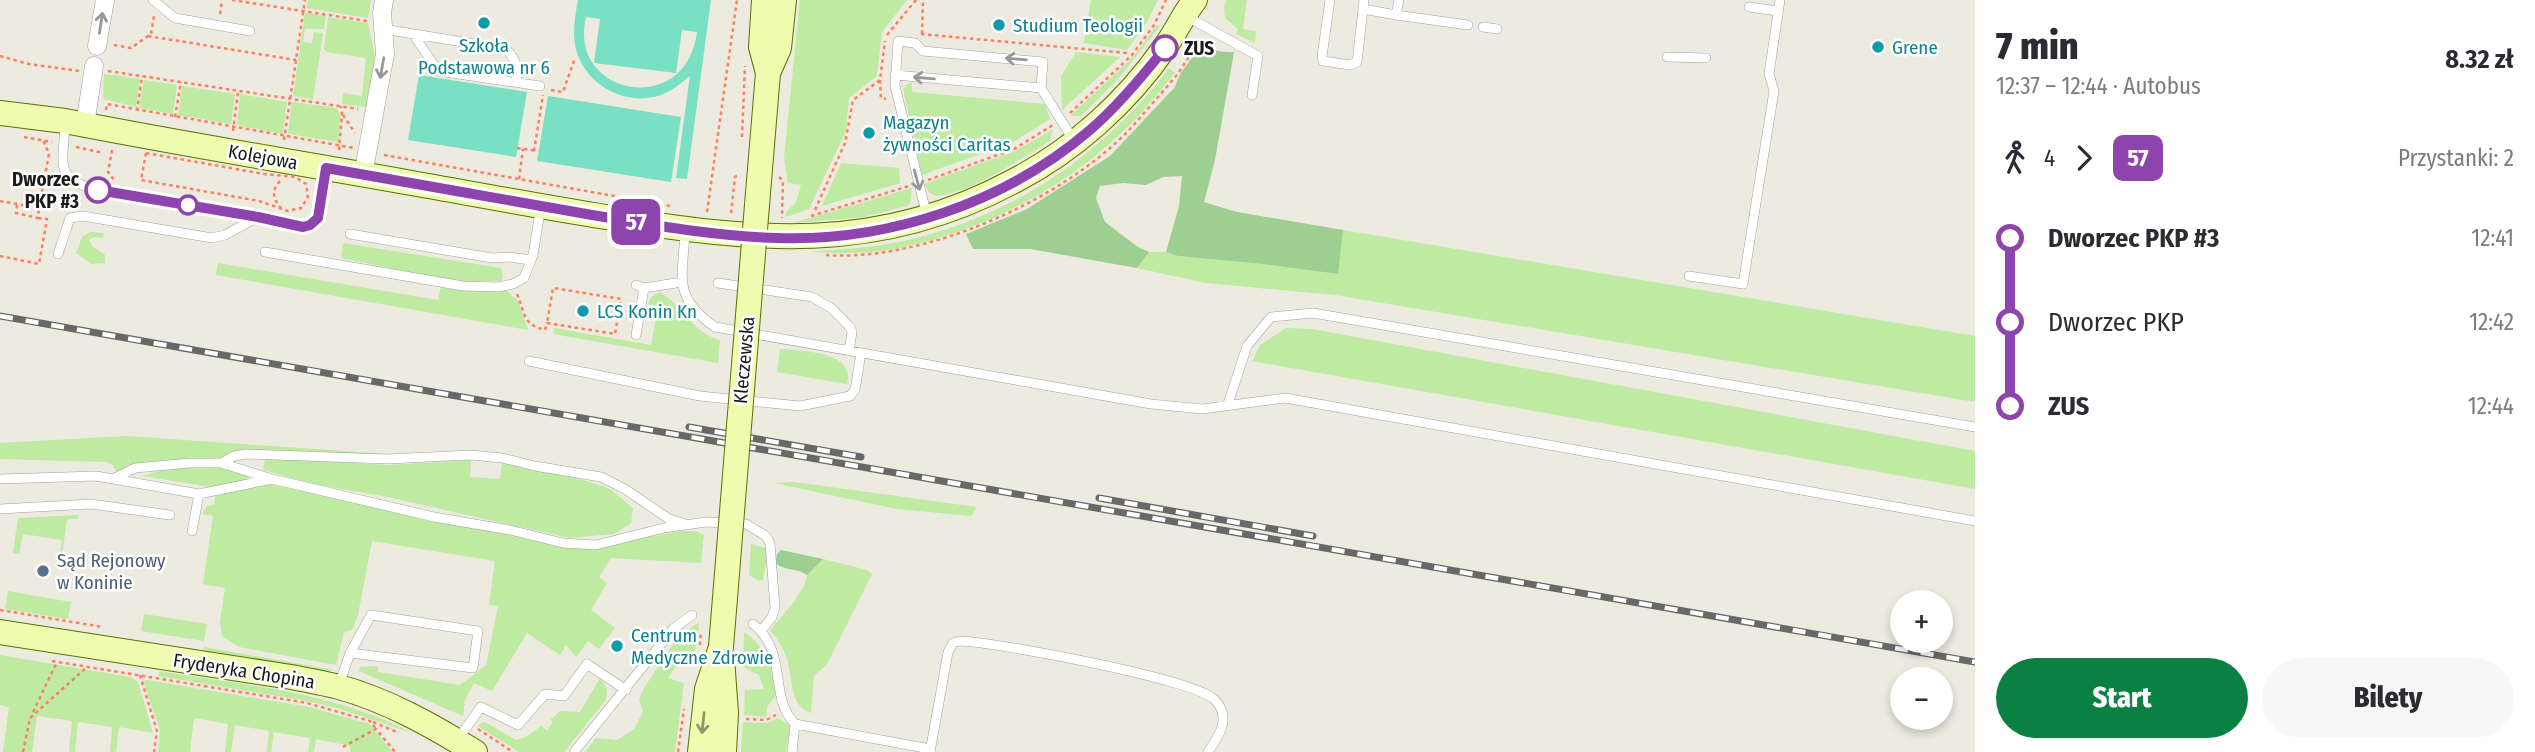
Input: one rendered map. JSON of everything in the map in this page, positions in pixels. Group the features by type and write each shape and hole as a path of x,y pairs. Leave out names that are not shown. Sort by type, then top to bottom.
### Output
{"street":[{"path":"104,46 105,0"},
{"path":"363,174 385,54 377,25 384,0"},
{"name":"Kleczewska","path":"764,0 761,47 768,73"},
{"name":"Kleczewska","path":"724,752 726,713 721,647 747,204 768,73 779,48 784,0"},
{"name":"Kolejowa","path":"0,113 332,159 363,174 685,229 752,236 825,236 885,228 928,217 995,191 1042,165 1104,117 1133,86 1165,48 1186,4"},
{"path":"75,123 89,99 94,67"},
{"name":"Kolejowa","path":"0,96 75,123"},
{"name":"Fryderyka Chopina","path":"0,632 291,677 339,687 376,700 466,746"},
{"name":"Kleczewska","path":"700,752 707,689 721,647"}],"lane":[{"path":"1330,0 1323,61 1354,65 1357,62 1364,5 1396,15 1468,25"},
{"path":"1396,15 1399,0"},
{"path":"1689,276 1743,284 1774,91 1769,74 1780,0"},
{"path":"154,1 174,18 250,31"},
{"path":"1186,4 1258,56 1252,95"},
{"path":"1749,7 1779,11"},
{"path":"377,25 413,34 506,49 516,60 516,82"},
{"path":"1483,27 1497,29"},
{"path":"413,34 438,71 540,86"},
{"path":"928,217 895,86 898,41 915,43 922,51 1043,62 1041,88 1075,142"},
{"path":"1668,57 1706,58"},
{"path":"895,75 1041,88"},
{"path":"75,123 64,166 66,176 74,183 98,190 258,217 296,227 310,225 319,213 332,159"},
{"path":"265,252 463,286 491,288 513,284 524,278 531,260 541,206"},
{"path":"58,254 70,218 83,216 212,238 225,235 258,217"},
{"path":"685,229 682,282 691,307 715,327 1151,404 1202,409 1285,398 1975,521"},
{"path":"350,234 492,258 531,260"},
{"path":"636,335 640,286 682,282"},
{"path":"718,283 813,297 831,308 850,327 849,351"},
{"path":"1228,404 1247,346 1271,317 1313,313 1975,427"},
{"path":"529,361 700,396 800,406 850,396 855,390 862,353"},
{"path":"221,463 234,456 246,454 387,460 471,455 502,458 601,477 625,489 669,519 682,523 746,524 766,537 770,543 775,608 772,617 761,631"},
{"path":"113,478 135,468 221,463 272,479 434,517 510,530 563,543 597,545 664,528 699,523"},
{"path":"0,479 96,476 199,494 272,479"},
{"path":"192,531 199,494"},
{"path":"0,509 91,504 170,515"},
{"path":"574,752 674,628 692,614"},
{"path":"339,687 350,653 371,615 478,631 473,668 350,653"},
{"path":"753,624 770,641 786,715 795,724 930,750 948,652 953,643 960,641 1133,671 1197,690 1215,700 1222,713 1219,738 1208,752"},
{"path":"466,746 481,707 518,725 545,694 564,696 587,664 626,690"},
{"path":"792,752 795,724"}],"path":[{"path":"232,0 377,25"},
{"path":"284,140 305,0"},
{"path":"706,215 737,0"},
{"path":"815,210 845,143 853,100 880,80 885,41 889,31 916,0"},
{"path":"922,34 923,0"},
{"path":"104,46 131,48 151,34 154,1"},
{"path":"805,217 918,184 1014,149 1061,120 1132,55 1154,25 1186,4"},
{"path":"889,31 900,32"},
{"path":"911,33 1127,53"},
{"path":"148,36 296,60"},
{"path":"0,56 78,72 94,67 238,92 360,109"},
{"path":"742,137 745,57"},
{"path":"517,148 536,151 544,89 563,92 575,58"},
{"path":"136,114 142,76"},
{"path":"175,121 181,82"},
{"path":"233,131 238,92"},
{"path":"332,159 342,114 341,106"},
{"path":"342,114 356,134"},
{"path":"38,218 49,154 41,137"},
{"path":"519,179 523,149"},
{"path":"112,150 108,172 114,180 123,181"},
{"path":"146,153 295,177 306,184 308,197 301,208 288,211 259,201 140,180 146,153"},
{"path":"731,211 735,177 741,173 747,204"},
{"path":"288,211 277,204 274,190 281,179 295,177"},
{"path":"782,216 783,181"},
{"path":"0,201 39,208"},
{"path":"0,256 39,264 47,219 16,213 18,205"},
{"path":"513,284 527,323 545,330 553,288 621,299 615,334 547,323"},
{"path":"22,752 30,718 57,662"},
{"path":"30,718 87,667 307,703 370,721 403,734"},
{"path":"140,675 157,730 154,752"},
{"path":"739,718 766,720"},
{"path":"370,721 395,752"},
{"path":"343,747 376,729"}],"green space":[{"path":"308,0 371,0 368,18 307,8"},
{"path":"578,0 711,0 687,179 676,178 690,76 675,88 658,96 632,98 619,95 597,82 588,73 576,49 574,31","holes":["586,17 600,19 594,63 676,73 652,86 630,87 610,79 594,65 585,44","682,30 697,32 688,60 676,73"]},
{"path":"800,0 907,0 882,32 877,76 849,98 846,131 809,209 786,217 786,212 796,202 801,185 788,183 784,158"},
{"path":"1091,0 1158,0 1147,22 1127,50 1084,43"},
{"path":"1226,0 1247,0 1243,29 1256,31 1255,43 1236,34 1238,29 1225,18"},
{"path":"305,13 326,16 324,29 305,29 303,42 312,43 314,32 323,33 313,99 293,96"},
{"path":"328,17 368,23 375,56 367,107 342,104 343,93 362,96 366,58 327,52 324,49"},
{"path":"1161,25 1119,78 1081,116 1070,116 1134,56 1156,26"},
{"path":"1202,49 1234,52 1215,160 1204,202 1237,212 1343,230 1338,274 1178,256 1166,252 1179,206 1182,176 1163,177 1146,185 1123,183 1100,186 1096,198 1105,222 1149,252 1137,268 1030,249 973,249 966,234 1027,209 1110,156 1175,87 1186,66"},
{"path":"1076,52 1120,57 1062,110 1061,76"},
{"path":"1169,68 1175,73 1122,132 1075,172 1021,204 963,230 904,247 856,253 808,252 904,241 981,216 1018,199 1085,154 1115,128 1144,99"},
{"path":"104,74 140,79 136,107 103,99"},
{"path":"419,75 527,92 516,157 408,140"},
{"path":"144,80 177,85 173,114 139,108"},
{"path":"912,82 912,92 1045,104 1050,119 1013,142 922,175 903,89"},
{"path":"182,86 235,94 231,124 178,115"},
{"path":"240,94 287,102 283,134 237,125"},
{"path":"548,96 681,117 671,182 537,161"},
{"path":"292,102 337,108 341,117 339,142 288,134"},
{"path":"1053,129 1050,141 965,189 937,196 924,184 1015,151"},
{"path":"841,163 899,168 900,183 822,206"},
{"path":"912,188 911,201 907,206 864,217 793,223"},
{"path":"1343,230 1975,336 1975,402 1335,295 1206,283 1137,268 1149,252 1166,252 1178,256 1337,274"},
{"path":"90,232 104,233 103,238 93,237 89,240 92,246 105,255 105,263 91,264 76,253 82,237"},
{"path":"343,243 501,268 503,278 501,281 453,281 341,258"},
{"path":"218,263 438,300 441,287 456,290 506,290 518,301 528,330 216,275"},
{"path":"659,292 701,331 720,340 718,363 553,334 554,328 651,345 658,307 648,304 651,297"},
{"path":"1286,328 1312,329 1975,451 1975,489 1252,361 1260,345"},
{"path":"780,349 813,352 836,359 848,373 847,384 777,372"},
{"path":"127,436 403,455 255,450 216,460 145,465 116,472 113,465 106,462 0,459 0,443"},
{"path":"275,458 388,465 471,460 470,477 500,479 502,463 588,481 610,489 633,508 631,523 614,534 569,538 388,497 313,484 263,470 265,460"},
{"path":"220,468 248,476 249,479 217,488 143,476 162,470"},
{"path":"794,482 977,507 971,516 897,509 774,483"},
{"path":"260,484 290,487 545,543 583,548 696,531 704,535 701,563 611,558 599,577 607,583 591,610 615,628 599,649 588,641 576,657 566,645 560,655 527,633 492,691 474,683 465,700 463,716 359,671 360,667 378,666 378,672 460,685 486,665 498,606 489,605 495,561 372,541 358,615 352,630 344,632 336,665 239,647 222,636 220,622 225,588 203,584 213,516 202,514 207,506 214,505 215,496"},
{"path":"79,515 78,519 67,519 62,555 62,540 23,534 19,554 13,553 18,518"},
{"path":"751,544 765,548 767,557 763,579 759,581 749,575"},
{"path":"781,550 823,559 807,575 775,563"},
{"path":"823,559 867,570 872,574 827,664 814,676 811,713 795,698 787,659 770,630 798,596 807,575"},
{"path":"8,591 71,602 68,619 5,609"},
{"path":"144,614 207,624 204,641 141,631"},
{"path":"699,623 691,664 675,667 668,678 684,683 675,752 585,752 596,738 617,740 634,729 643,712 639,699 644,688 675,641"},
{"path":"744,632 763,651 773,677 776,695 767,707 766,717 744,715 745,690 764,689 759,675 743,667"},
{"path":"204,647 334,670 323,672 203,651"},
{"path":"0,655 130,677 138,682 153,733 119,727 116,752 110,752 112,727 78,722 75,752 69,752 72,721 37,716 32,752 3,752 9,707 0,705"},
{"path":"159,671 320,699 382,719 412,733 337,708 158,676"},
{"path":"600,678 607,689 606,700 564,752 519,752 478,726 483,722 487,723 516,740 526,737 541,726 547,730 553,722 550,720 560,711 580,712"},
{"path":"143,681 309,707 370,724 392,752 350,752 350,746 316,739 314,752 308,752 310,738 274,732 271,752 267,752 269,731 235,725 231,752 225,752 228,724 194,718 190,752 158,752 160,730"},
{"path":"778,718 790,726 786,752 741,752 743,722 767,723"}],"railway":[{"path":"0,316 1975,662"},
{"path":"689,427 861,457"},
{"path":"1099,498 1313,536"}],"bus line":[{"name":"57","path":"98,190 303,227 318,218 326,168 664,227 777,238 860,232 912,222 945,211 995,191 1042,165 1104,117 1165,48"}],"place":[{"name":"Szkoła Podstawowa nr 6","path":"484,23"},
{"name":"Studium Teologii","path":"999,25"},
{"name":"Grene","path":"1878,47"},
{"name":"ZUS","path":"1165,48"},
{"name":"Magazyn żywności Caritas","path":"869,133"},
{"name":"Dworzec PKP #3","path":"98,190"},
{"name":"LCS Konin Kn","path":"583,311"},
{"name":"Sąd Rejonowy w Koninie","path":"43,571"},
{"name":"Centrum Medyczne Zdrowie","path":"617,646"}]}
